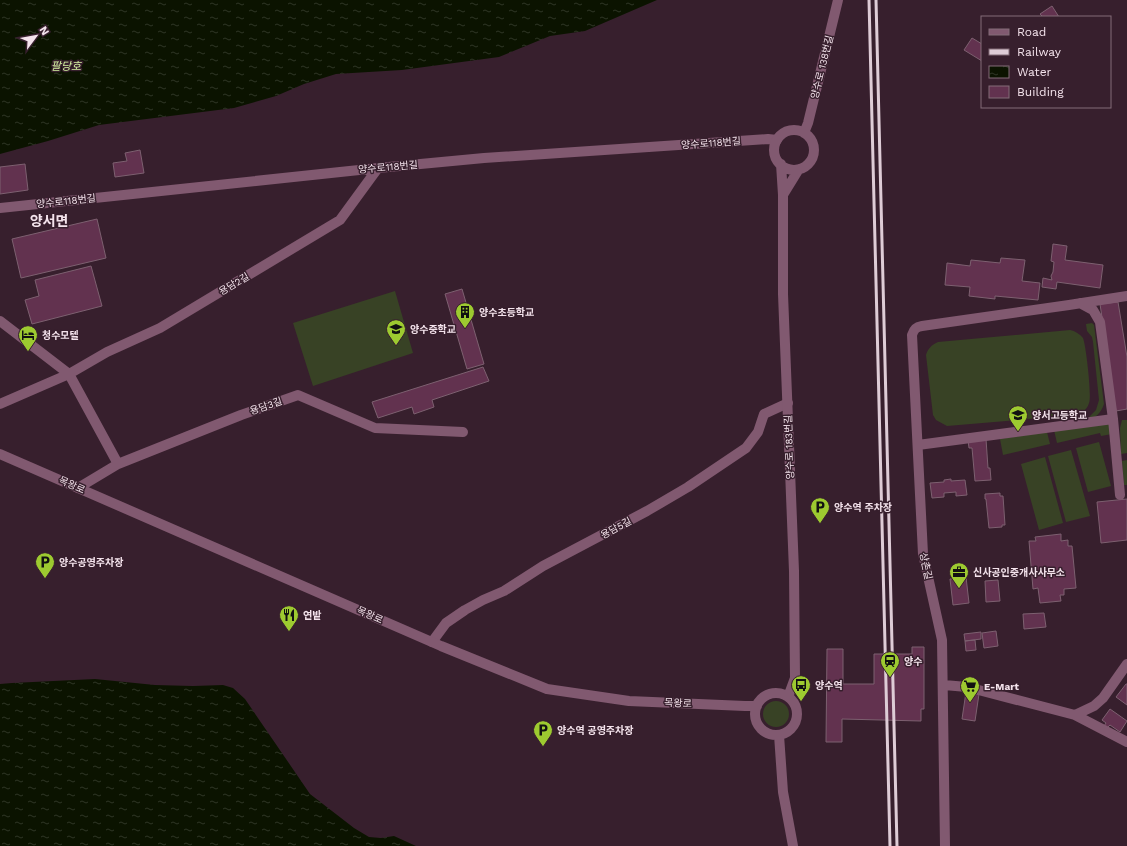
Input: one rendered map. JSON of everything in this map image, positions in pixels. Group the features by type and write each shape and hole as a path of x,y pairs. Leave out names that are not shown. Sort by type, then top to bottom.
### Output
{"street":[{"name":"양수로 138번길","path":"804,132 808,123 838,0"},
{"path":"777,140 783,133 790,130 796,130 804,132 812,141 814,147 812,160 799,169 789,169 781,164"},
{"name":"양수로118번길","path":"0,208 484,158 768,139 777,140"},
{"name":"양수로 183번길","path":"777,140 774,150 775,156 781,164 783,195 783,294 794,571 795,678 788,697"},
{"name":"용담2길","path":"0,404 69,374 107,352 160,328 340,220 378,168"},
{"path":"783,195 799,169"},
{"name":"상촌길","path":"945,846 944,685 942,632 923,554 913,331 917,327 1127,296"},
{"path":"1080,303 1093,310 1098,318 1113,419 1120,495"},
{"path":"0,321 69,374 118,464"},
{"name":"용담3길","path":"78,488 118,464 241,415 298,395 375,428 462,432"},
{"name":"용담5길","path":"432,642 446,623 465,610 504,591 543,566 647,511 688,487 746,448 758,432 764,414 788,404"},
{"path":"918,445 1113,419"},
{"name":"목왕로","path":"0,454 432,642 547,689 629,701 757,706"},
{"path":"1075,715 1094,706 1103,698 1127,664"},
{"path":"944,685 967,687 1075,715 1127,742"},
{"path":"772,693 779,693 788,697 795,705 797,712 797,719 794,726 790,731 779,735 769,734 763,731 758,726 755,713 760,700 772,693"},
{"path":"779,735 783,792 793,846"}],"green space":[{"path":"395,291 413,353 313,386 293,323"},
{"path":"1092,323 1094,325 1104,404 1098,415 1086,420 1096,410 1099,400 1093,342 1092,337 1087,331 1086,324"},
{"path":"1070,330 1074,331 1083,338 1086,350 1090,399 1087,408 1082,412 1076,415 947,426 936,420 933,415 926,355 933,344 938,342"},
{"path":"1122,420 1127,420 1127,453 1121,454 1120,428"},
{"path":"1109,422 1112,434 1101,436 1100,433 1057,443 1054,430"},
{"path":"1047,432 1050,444 1003,455 1000,439"},
{"path":"1099,442 1111,486 1088,492 1076,448"},
{"path":"1071,450 1090,516 1066,522 1048,456"},
{"path":"1045,457 1063,523 1039,530 1021,464"},
{"path":"1127,460 1127,485 1124,485 1122,461"},
{"path":"776,701 785,705 789,714 785,723 776,727 767,723 763,714 767,705"}],"water":[{"name":"팔당호","path":"0,0 657,0 585,31 550,36 499,57 402,70 336,74 304,84 276,96 234,108 99,125 0,154"},
{"path":"95,679 155,685 223,685 233,688 245,699 310,794 354,828 369,837 381,838 394,836 416,846 0,846 0,684"}],"building":[{"path":"1052,6 1058,16 1042,16 1040,14"},
{"path":"972,38 981,43 981,60 964,50"},
{"path":"140,150 144,173 115,177 113,163 127,161 125,153"},
{"path":"25,164 28,190 0,194 0,167"},
{"path":"97,219 106,258 21,278 12,239"},
{"path":"1053,244 1067,246 1065,260 1103,265 1100,288 1057,282 1056,289 1042,287 1043,278 1052,280 1051,276 1054,262 1051,261"},
{"path":"1001,258 1025,260 1022,281 1040,283 1038,300 995,296 995,299 969,296 970,287 945,285 947,263 970,266 971,260 1000,263"},
{"path":"91,266 102,306 32,324 25,300 39,296 35,280"},
{"name":"양수초등학교","path":"462,289 484,364 467,369 445,294"},
{"path":"1118,302 1127,357 1127,409 1116,411 1100,304"},
{"path":"483,367 489,381 432,400 434,407 414,414 412,407 378,418 372,402"},
{"path":"986,439 988,468 990,468 991,480 975,481 972,448 969,448 968,440"},
{"path":"951,479 951,481 965,480 967,495 956,496 956,492 944,493 944,497 932,498 930,483 944,482 944,480"},
{"path":"1000,493 1000,496 1003,496 1005,525 1002,525 1002,527 989,528 985,494"},
{"path":"1127,499 1127,540 1101,543 1097,502"},
{"path":"1061,534 1061,541 1068,540 1068,546 1072,546 1076,588 1064,589 1064,595 1060,595 1061,601 1040,603 1038,588 1033,589 1029,541 1036,541 1035,537"},
{"path":"966,577 969,603 953,605 950,579"},
{"path":"998,580 1000,601 986,602 985,581"},
{"path":"1044,613 1046,627 1024,629 1023,614"},
{"path":"996,631 998,646 984,648 982,633"},
{"path":"981,632 981,639 965,641 964,634"},
{"path":"975,640 976,650 966,651 965,641"},
{"path":"912,647 924,647 924,709 921,709 921,721 842,719 842,742 826,742 827,649 843,649 843,684 874,684 874,654 912,654"},
{"path":"1127,684 1127,705 1116,697"},
{"path":"966,692 979,694 975,721 962,719"},
{"path":"1110,709 1127,721 1120,732 1110,725 1107,728 1104,726 1106,723 1102,720"}],"railway":[{"path":"869,0 890,846"},
{"path":"876,0 897,846"}],"place":[{"name":"양수초등학교","path":"465,329"},
{"name":"양수중학교","path":"396,346"},
{"name":"청수모텔","path":"28,352"},
{"name":"양서고등학교","path":"1018,432"},
{"name":"양수역 주차장","path":"820,524"},
{"name":"양수공영주차장","path":"45,579"},
{"name":"신사공인중개사사무소","path":"959,589"},
{"name":"연밭","path":"289,632"},
{"name":"양수","path":"890,678"},
{"name":"양수역","path":"801,702"},
{"name":"E-Mart","path":"970,703"},
{"name":"양수역 공영주차장","path":"543,747"}],"district":[{"name":"양서면","path":"49,221"}]}
